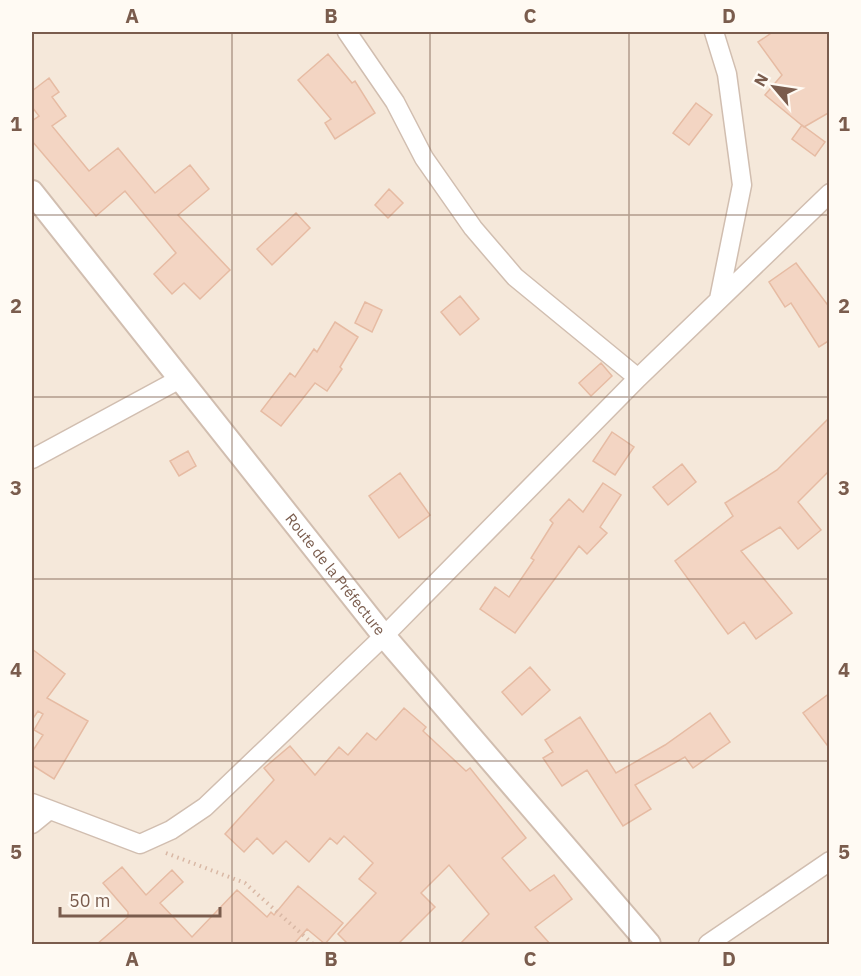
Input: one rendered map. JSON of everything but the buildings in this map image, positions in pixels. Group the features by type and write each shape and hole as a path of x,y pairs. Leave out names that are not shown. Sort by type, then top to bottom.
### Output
{"street":[{"path":"347,32 395,102 424,158 473,228 515,277 638,378"},
{"path":"714,32 727,74 742,185 719,299"},
{"name":"Route de la Préfecture","path":"32,192 178,380 384,636 650,945"},
{"path":"32,824 40,807 140,844 171,830 205,807 384,636 638,378 830,193"},
{"path":"32,459 178,380"},
{"path":"708,945 830,861"}],"path":[{"path":"140,844 245,883 313,945"}],"shaded area":[{"path":"32,32 829,32 829,944 32,944"}]}
